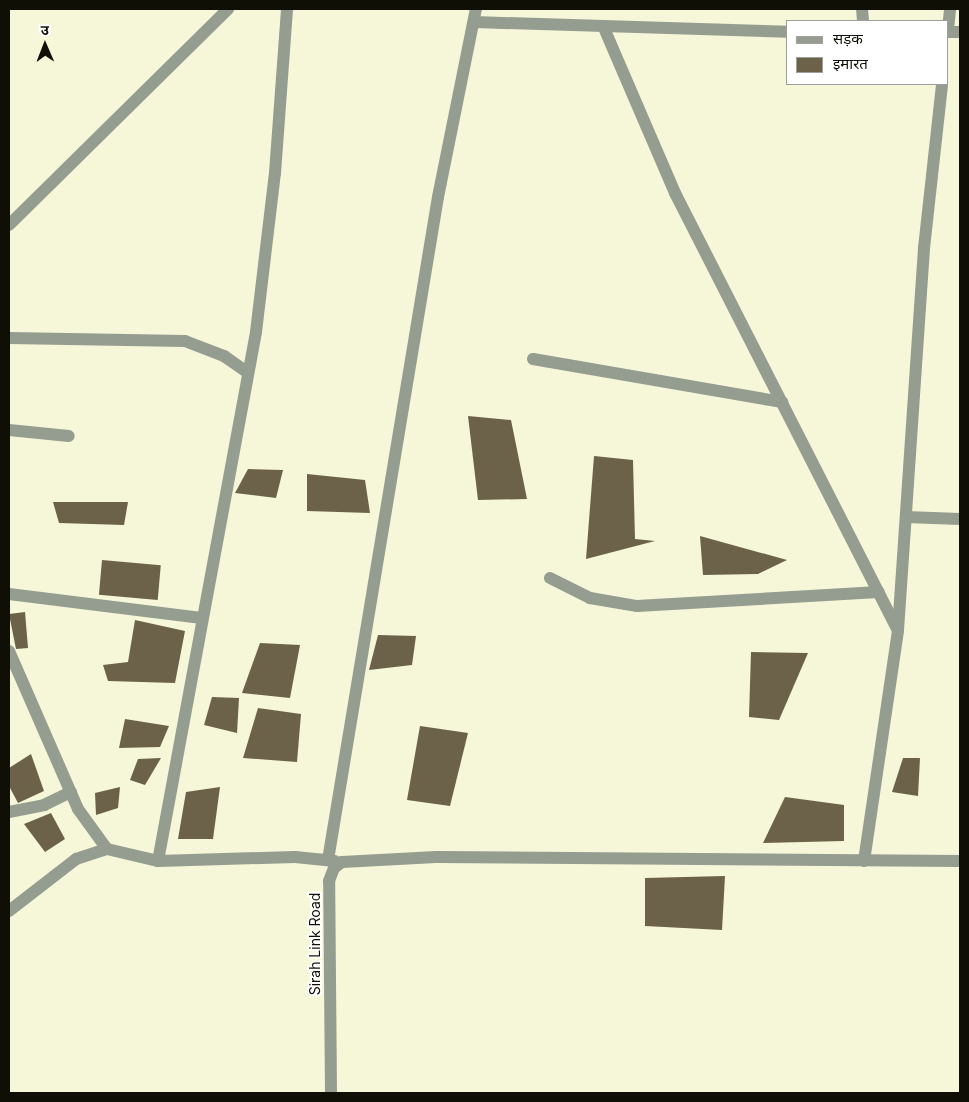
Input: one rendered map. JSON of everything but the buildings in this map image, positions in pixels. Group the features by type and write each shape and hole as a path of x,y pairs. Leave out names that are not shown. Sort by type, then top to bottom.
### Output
{"street":[{"path":"9,225 228,9"},
{"path":"158,861 248,373 275,173 286,9"},
{"path":"328,860 438,197 475,15 604,28 786,32"},
{"path":"604,28 675,192 898,630"},
{"path":"864,861 898,630 924,248 942,85"},
{"path":"9,338 185,341 216,352 248,373"},
{"path":"533,359 782,402"},
{"path":"9,430 69,436"},
{"path":"906,517 960,519"},
{"path":"550,578 590,598 637,606 879,592"},
{"path":"9,594 202,618"},
{"path":"9,651 71,792 93,834 107,849"},
{"path":"9,812 44,805 71,792"},
{"path":"9,911 76,859 107,849 158,861 295,856 342,862 436,857 960,861"},
{"name":"Sirah Link Road","path":"331,1093 329,881 334,868 342,862"}]}
